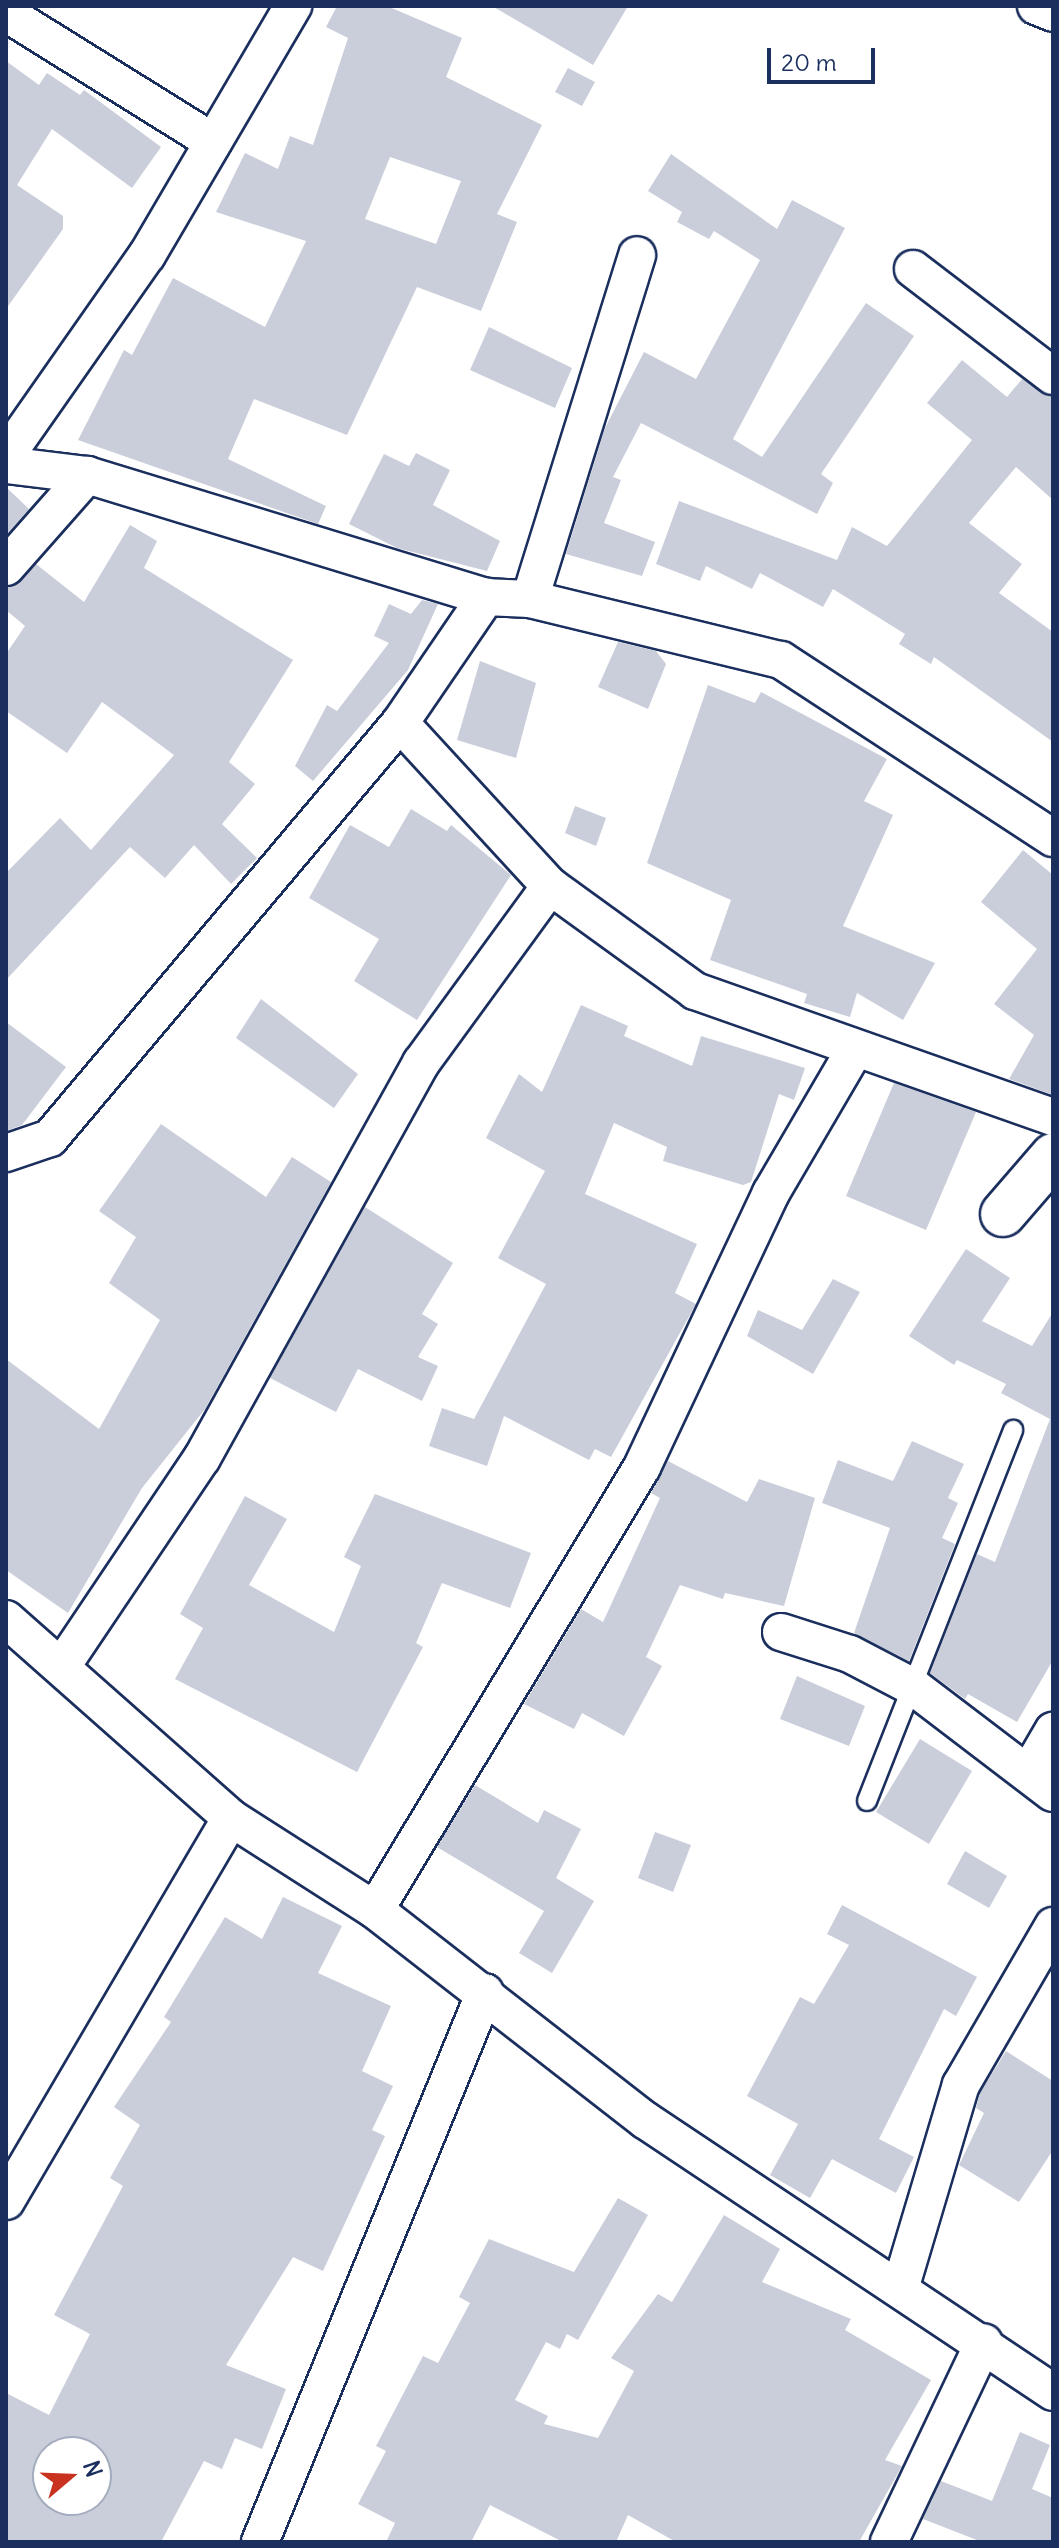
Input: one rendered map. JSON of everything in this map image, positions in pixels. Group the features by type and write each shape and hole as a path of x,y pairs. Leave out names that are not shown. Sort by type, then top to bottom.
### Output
{"street":[{"path":"6,456 147,255 293,6"},
{"path":"1036,6 1053,13"},
{"path":"6,13 213,142"},
{"path":"530,599 637,255"},
{"path":"913,269 1053,376"},
{"path":"6,465 87,475 486,597 530,599 781,660 1053,838"},
{"path":"6,567 87,475"},
{"path":"6,1153 50,1138 400,723 486,597"},
{"path":"400,723 550,886 695,991 854,1051 1053,1117"},
{"path":"62,1666 202,1458 421,1063 550,886"},
{"path":"375,1910 642,1467 771,1193 854,1051"},
{"path":"1003,1214 1053,1156"},
{"path":"6,1619 231,1818 375,1910 485,1992 645,2120 984,2342 1053,2392"},
{"path":"781,1632 850,1654 915,1688 1041,1783 1053,1731"},
{"path":"6,2201 231,1818"},
{"path":"900,2289 961,2085 1053,1926"},
{"path":"260,2542 485,1992"},
{"path":"889,2542 984,2342"}],"lane":[{"path":"867,1801 915,1688 1013,1430"}],"building":[{"path":"337,6 387,6 462,38 446,77 542,125 497,214 517,222 481,311 417,287 347,435 254,399 228,459 326,506 318,524 78,440 124,350 132,355 173,278 265,327 306,241 216,212 245,153 278,169 290,136 313,145 348,38 326,27","holes":["390,157 461,181 436,244 365,219"]},
{"path":"492,6 628,6 593,65"},
{"path":"6,61 39,85 47,73 80,95 84,90 161,147 132,188 52,129 17,185 63,216 63,229 6,309"},
{"path":"568,68 595,82 582,106 555,92"},
{"path":"671,154 777,229 792,200 845,228 733,439 762,457 866,303 914,336 821,474 833,483 817,514 641,423 613,477 621,480 604,523 655,542 642,576 566,554 605,428 644,352 696,379 760,260 714,231 709,239 677,222 682,212 648,191"},
{"path":"489,327 572,368 555,408 470,370"},
{"path":"962,360 1007,397 1022,379 1053,397 1053,500 1016,467 969,523 1022,564 999,593 1053,632 1053,742 934,657 931,664 899,644 905,634 833,589 823,607 760,573 752,589 706,566 700,581 656,564 679,501 837,560 852,527 887,546 972,440 927,403"},
{"path":"416,453 450,470 433,505 500,541 487,571 397,548 349,524 384,454 409,466"},
{"path":"6,487 29,509 6,535"},
{"path":"130,525 157,541 144,568 293,660 229,762 255,784 222,824 257,858 231,884 194,845 165,878 130,847 6,980 6,873 60,818 91,850 174,755 102,702 67,753 6,711 6,654 25,626 6,610 6,587 36,564 84,602"},
{"path":"422,600 438,604 408,670 313,781 295,766 327,705 337,711 389,643 374,636 389,604 411,614"},
{"path":"618,642 656,651 666,664 648,709 598,687"},
{"path":"480,661 536,683 516,758 457,740"},
{"path":"708,685 755,703 761,692 887,759 864,801 893,815 843,926 935,963 903,1020 857,993 850,1017 804,1003 807,994 710,960 731,900 647,863"},
{"path":"575,806 606,818 596,846 565,833"},
{"path":"411,809 447,831 451,825 511,875 417,1020 354,981 379,939 309,898 350,825 389,847"},
{"path":"1023,850 1053,875 1053,1095 1009,1079 1034,1035 994,1004 1037,949 981,902"},
{"path":"261,999 358,1074 334,1108 236,1038"},
{"path":"581,1005 628,1026 624,1036 692,1066 701,1036 805,1068 794,1100 779,1094 751,1182 743,1185 663,1161 667,1147 614,1123 585,1194 697,1244 675,1293 696,1304 611,1457 595,1449 589,1460 504,1416 487,1466 429,1446 442,1408 474,1419 546,1284 498,1258 545,1171 486,1138 519,1074 542,1092"},
{"path":"6,1022 66,1067 22,1125 6,1131"},
{"path":"894,1083 976,1112 926,1230 846,1196"},
{"path":"161,1124 266,1197 292,1157 331,1182 205,1409 142,1488 68,1613 6,1570 6,1359 99,1429 160,1320 109,1283 136,1237 99,1211"},
{"path":"365,1207 453,1263 422,1314 438,1324 418,1357 438,1366 422,1401 358,1369 336,1412 270,1378"},
{"path":"966,1249 1010,1278 982,1321 1032,1346 1053,1312 1053,1660 1017,1722 968,1694 965,1699 930,1673 977,1554 995,1562 1050,1419 1001,1393 1006,1384 957,1360 954,1365 909,1336"},
{"path":"833,1279 860,1292 813,1374 747,1336 758,1310 802,1330"},
{"path":"912,1441 964,1464 948,1498 958,1503 942,1538 955,1544 909,1661 854,1633 890,1528 822,1503 838,1460 893,1481"},
{"path":"668,1461 747,1502 759,1479 815,1498 784,1606 725,1593 723,1599 680,1585 646,1657 662,1666 624,1736 582,1713 574,1729 524,1704 581,1609 603,1622 660,1498 651,1493"},
{"path":"375,1494 531,1553 510,1608 442,1583 416,1643 423,1647 357,1772 175,1679 203,1628 180,1614 245,1496 287,1519 249,1585 334,1632 361,1566 344,1557"},
{"path":"797,1676 865,1706 849,1746 780,1719"},
{"path":"920,1739 972,1771 929,1844 876,1812"},
{"path":"475,1785 538,1823 544,1810 581,1829 556,1878 594,1901 552,1973 519,1953 544,1911 437,1847"},
{"path":"655,1832 691,1845 673,1892 638,1878"},
{"path":"965,1851 1007,1876 989,1908 947,1884"},
{"path":"283,1897 342,1926 318,1973 391,2006 362,2071 393,2086 372,2130 385,2136 323,2271 293,2257 226,2365 286,2389 262,2449 235,2438 222,2469 204,2461 161,2542 6,2542 6,2393 49,2415 90,2334 54,2315 123,2186 110,2178 140,2125 114,2107 171,2022 164,2017 225,1917 262,1939"},
{"path":"842,1905 977,1977 956,2016 944,2009 879,2139 914,2157 896,2193 832,2159 810,2198 770,2175 798,2124 747,2096 800,1997 814,2004 849,1945 827,1934"},
{"path":"1006,2051 1053,2081 1053,2150 1019,2202 959,2165 984,2113 976,2108 980,2093"},
{"path":"618,2198 648,2215 578,2340 567,2334 560,2349 546,2342 515,2400 548,2416 544,2424 598,2438 634,2371 611,2358 658,2294 672,2302 724,2215 780,2249 762,2282 851,2319 845,2330 931,2380 885,2460 902,2466 859,2542 676,2542 628,2515 616,2542 563,2542 490,2505 471,2542 386,2542 395,2523 358,2504 386,2451 376,2446 423,2356 438,2363 470,2303 459,2297 489,2239 574,2272"},
{"path":"1020,2432 1050,2445 1032,2489 1053,2498 1053,2542 982,2542 923,2519 941,2481 992,2501"}]}
